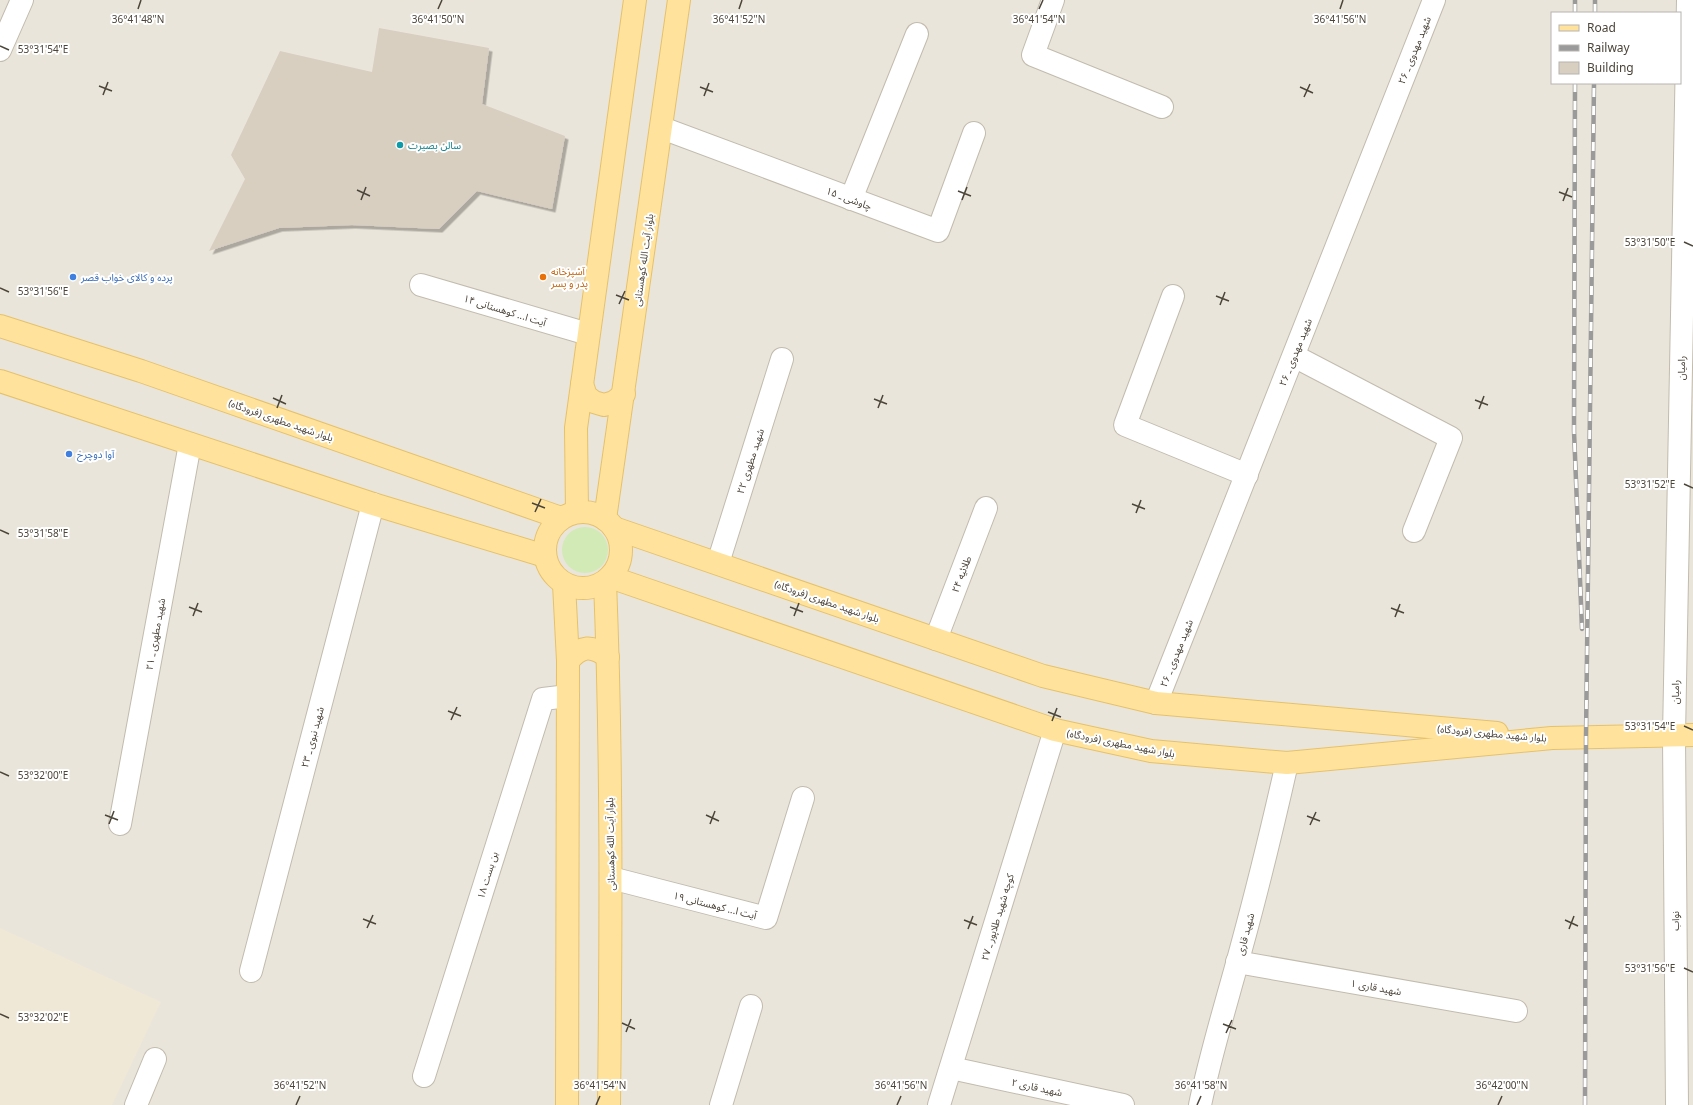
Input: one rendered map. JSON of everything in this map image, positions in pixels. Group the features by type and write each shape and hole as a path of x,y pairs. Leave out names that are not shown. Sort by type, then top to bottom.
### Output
{"main road":[{"path":"569,515 576,428 588,334 635,0"},
{"name":"بلوار آیت الله کوهستانی","path":"610,524 624,394 680,0"},
{"name":"بلوار شهید مطهری (فرودگاه)","path":"0,326 141,371 569,515"},
{"path":"0,381 373,504 545,556"},
{"path":"582,384 586,396 594,402 604,405 614,402 624,394"},
{"path":"597,514 610,524 620,540 621,553 618,566 608,580 595,587 584,589 574,588 564,584 555,577 548,568 544,545 547,535 553,526 569,515 597,514"},
{"name":"بلوار شهید مطهری (فرودگاه)","path":"610,524 1043,676 1156,703 1552,738"},
{"name":"بلوار آیت الله کوهستانی","path":"608,580 611,878 609,1105"},
{"name":"بلوار شهید مطهری (فرودگاه)","path":"608,580 1055,730 1151,751 1287,763 1552,738"},
{"path":"564,584 568,661 567,1105"},
{"path":"568,661 575,653 585,648 598,649 608,657"},
{"path":"1552,738 1683,736"}],"street":[{"path":"0,50 22,0"},
{"path":"1053,0 1033,55 1162,107"},
{"name":"شهید مهدوی ـ ۲۶","path":"1156,703 1434,0"},
{"name":"رامیان","path":"1683,736 1688,0"},
{"path":"852,199 917,34"},
{"name":"چاوشی ـ ۱۵","path":"662,128 938,231 974,133"},
{"name":"آیت ا... کوهستانی ۱۴","path":"421,285 588,334"},
{"path":"1173,296 1125,425 1247,475"},
{"path":"1294,356 1451,438 1414,531"},
{"name":"شهید مطهری ۲۲","path":"718,563 782,359"},
{"name":"شهید مطهری ـ ۲۱","path":"120,824 190,444"},
{"name":"شهید نبوی ـ ۲۳","path":"251,971 373,504"},
{"name":"طلائیه ۲۴","path":"936,639 986,508"},
{"name":"بن بست ۱۸","path":"424,1076 543,699 568,696"},
{"name":"کوچه شهید طلاپور ـ ۲۷","path":"939,1105 1055,730"},
{"name":"نواب","path":"1677,1105 1683,736"},
{"name":"شهید قاری","path":"1200,1105 1211,1056 1270,837 1287,763"},
{"name":"آیت ا... کوهستانی ۱۹","path":"611,878 766,918 803,798"},
{"name":"شهید قاری ۱","path":"1237,962 1516,1011"},
{"path":"721,1105 752,1006"},
{"path":"136,1105 155,1059"},
{"name":"شهید قاری ۲","path":"951,1068 1123,1105"}],"shaded area":[{"path":"0,0 1693,0 1693,1105 0,1105"},
{"path":"0,928 161,1002 112,1105 0,1105"}],"green space":[{"path":"580,527 590,527 598,531 604,537 608,545 608,555 604,563 598,569 590,573 580,573 572,569 566,563 562,555 562,545 566,537 572,531"}],"building":[{"name":"سالن بصیرت","path":"379,28 489,48 482,104 565,136 552,209 477,191 439,229 352,225 279,228 209,251 245,179 231,155 280,51 372,72"}],"railway":[{"path":"1575,0 1575,12"},
{"path":"1595,0 1595,12"},
{"path":"1575,84 1574,431 1582,629"},
{"path":"1585,1105 1586,737 1594,84"}],"place":[{"name":"سالن بصیرت","path":"400,145"},
{"name":"پرده و کالای خواب قصر","path":"73,277"},
{"name":"آشپزخانه پدر و پسر","path":"543,277"},
{"name":"آوا دوچرخ","path":"69,454"}]}
